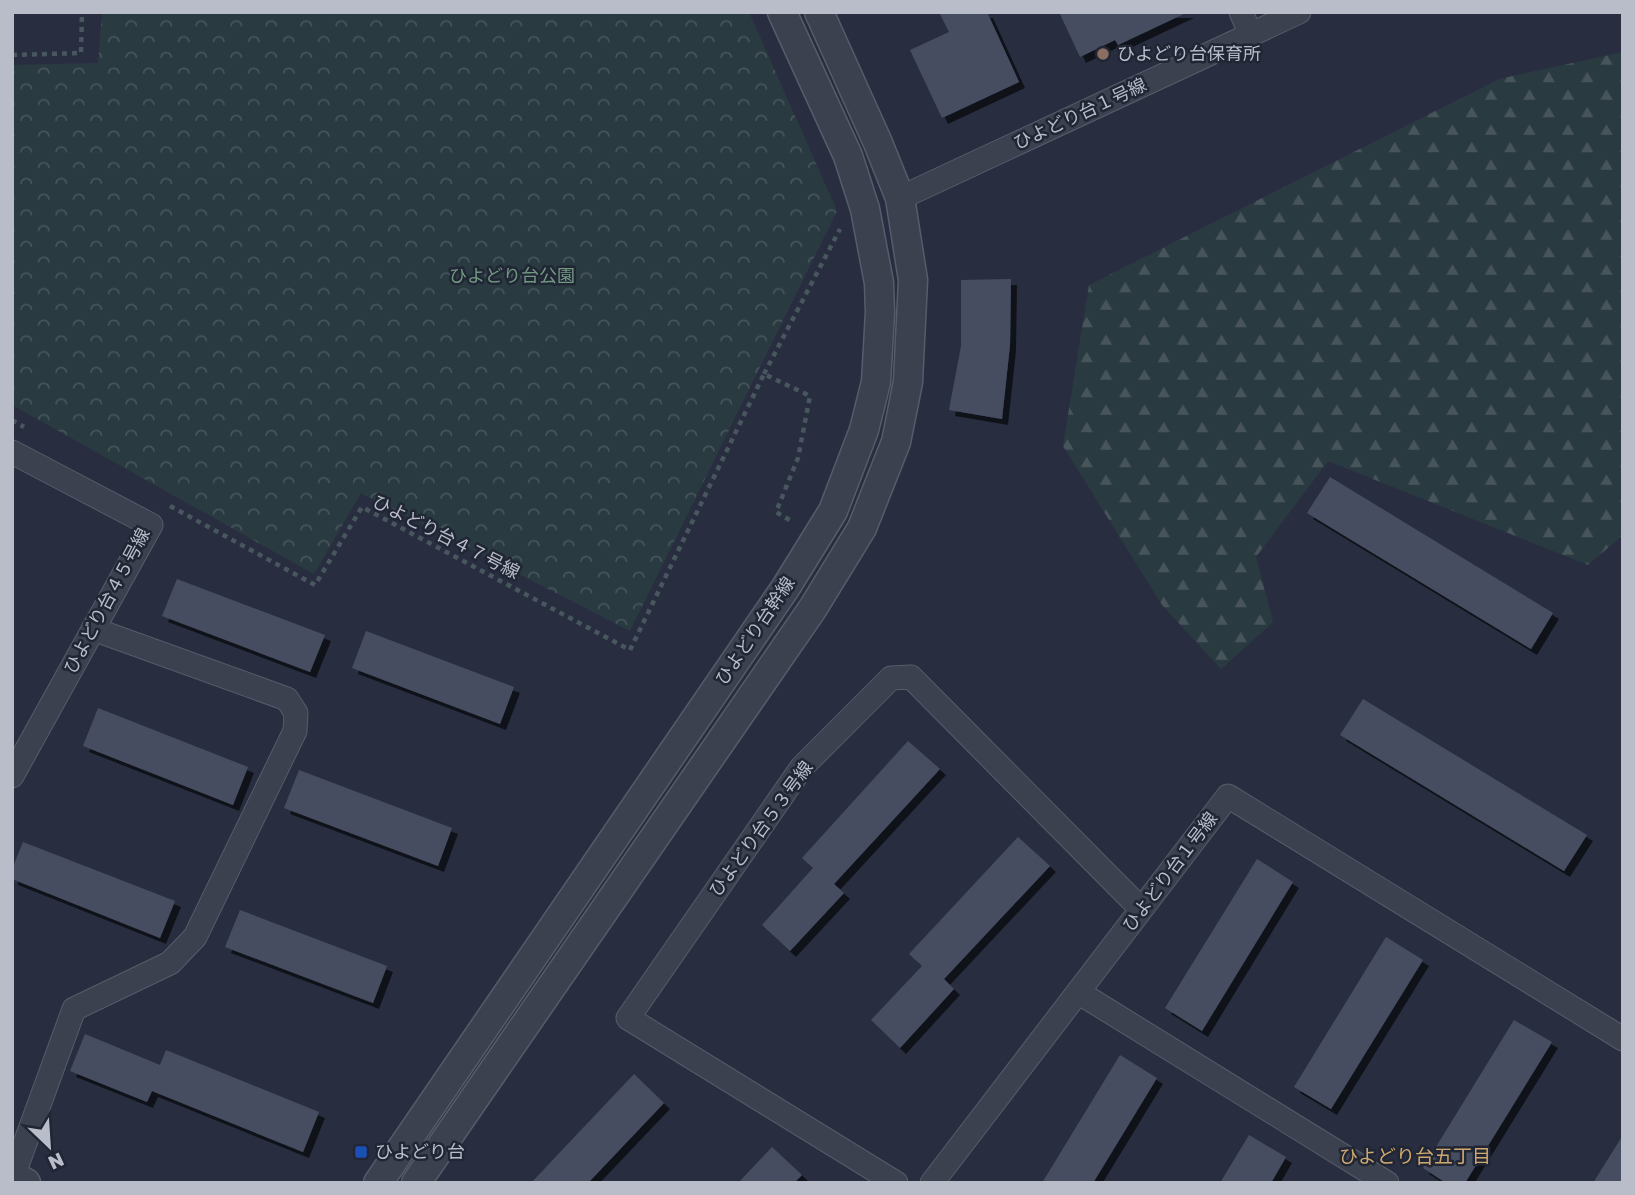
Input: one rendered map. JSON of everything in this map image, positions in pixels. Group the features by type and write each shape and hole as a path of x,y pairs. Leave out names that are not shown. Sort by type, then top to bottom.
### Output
{"street":[{"name":"ひよどり台幹線","path":"378,1183 786,587 833,512 864,430 876,382 880,312 879,283 865,209 848,156 782,12"},
{"name":"ひよどり台幹線","path":"416,1183 813,608 862,528 897,442 908,382 913,280 900,198 819,12"},
{"path":"1241,12 1251,35"},
{"name":"ひよどり台１号線","path":"900,198 1298,12"},
{"name":"ひよどり台４５号線","path":"12,452 151,524 12,776"},
{"path":"17,1178 74,1009 170,963 195,937 295,731 296,713 287,699 93,629"},
{"name":"ひよどり台５３号線","path":"896,1183 628,1018 802,767 891,678 911,677 1141,909"},
{"name":"ひよどり台１号線","path":"936,1181 1228,796 1623,1039"},
{"path":"1078,992 1387,1183"}],"path":[{"path":"12,55 81,53 82,12"},
{"name":"ひよどり台４７号線","path":"170,506 315,585 362,507 630,650 764,374 846,218"},
{"path":"764,374 810,397 798,458 776,513 797,524"},
{"path":"12,420 24,427"}],"green space":[{"name":"ひよどり台公園","path":"100,12 749,12 837,211 630,631 361,493 314,574 12,405 12,65 98,63"},
{"path":"1623,52 1623,535 1588,565 1328,461 1256,557 1273,622 1221,669 1162,605 1063,446 1089,285 1499,79"}],"building":[{"path":"939,12 987,12 1019,82 942,118 910,50 949,32"},
{"path":"1059,12 1188,12 1118,45 1115,40 1080,57"},
{"path":"1011,279 1010,345 1002,419 949,410 961,346 961,280"},
{"path":"1330,477 1553,613 1531,649 1307,513"},
{"path":"177,579 325,635 310,672 162,616"},
{"path":"366,631 514,687 500,724 352,668"},
{"path":"1363,699 1587,835 1564,871 1340,735"},
{"path":"98,708 248,767 233,805 83,746"},
{"path":"908,741 940,769 834,884 844,893 790,951 762,925 813,868 802,858"},
{"path":"299,770 452,828 438,866 284,808"},
{"path":"1018,837 1050,866 944,979 954,989 900,1048 871,1020 922,966 909,954"},
{"path":"23,842 175,901 160,938 12,879 12,869"},
{"path":"1257,859 1293,882 1202,1031 1165,1008"},
{"path":"240,910 387,966 373,1003 225,947"},
{"path":"1386,937 1423,960 1331,1109 1294,1087"},
{"path":"1514,1020 1552,1042 1465,1183 1446,1183 1423,1168"},
{"path":"85,1034 160,1065 166,1050 319,1112 303,1152 152,1091 147,1102 70,1071"},
{"path":"1120,1055 1157,1078 1093,1183 1042,1183"},
{"path":"634,1074 664,1103 588,1183 531,1183"},
{"path":"1249,1135 1286,1157 1271,1183 1220,1183"},
{"path":"1623,1135 1623,1183 1593,1183"},
{"path":"772,1147 802,1175 794,1183 738,1183"}],"place":[{"name":"ひよどり台保育所","path":"1103,54"},
{"name":"ひよどり台","path":"361,1152"}],"district":[{"name":"ひよどり台五丁目","path":"1415,1156"}]}
